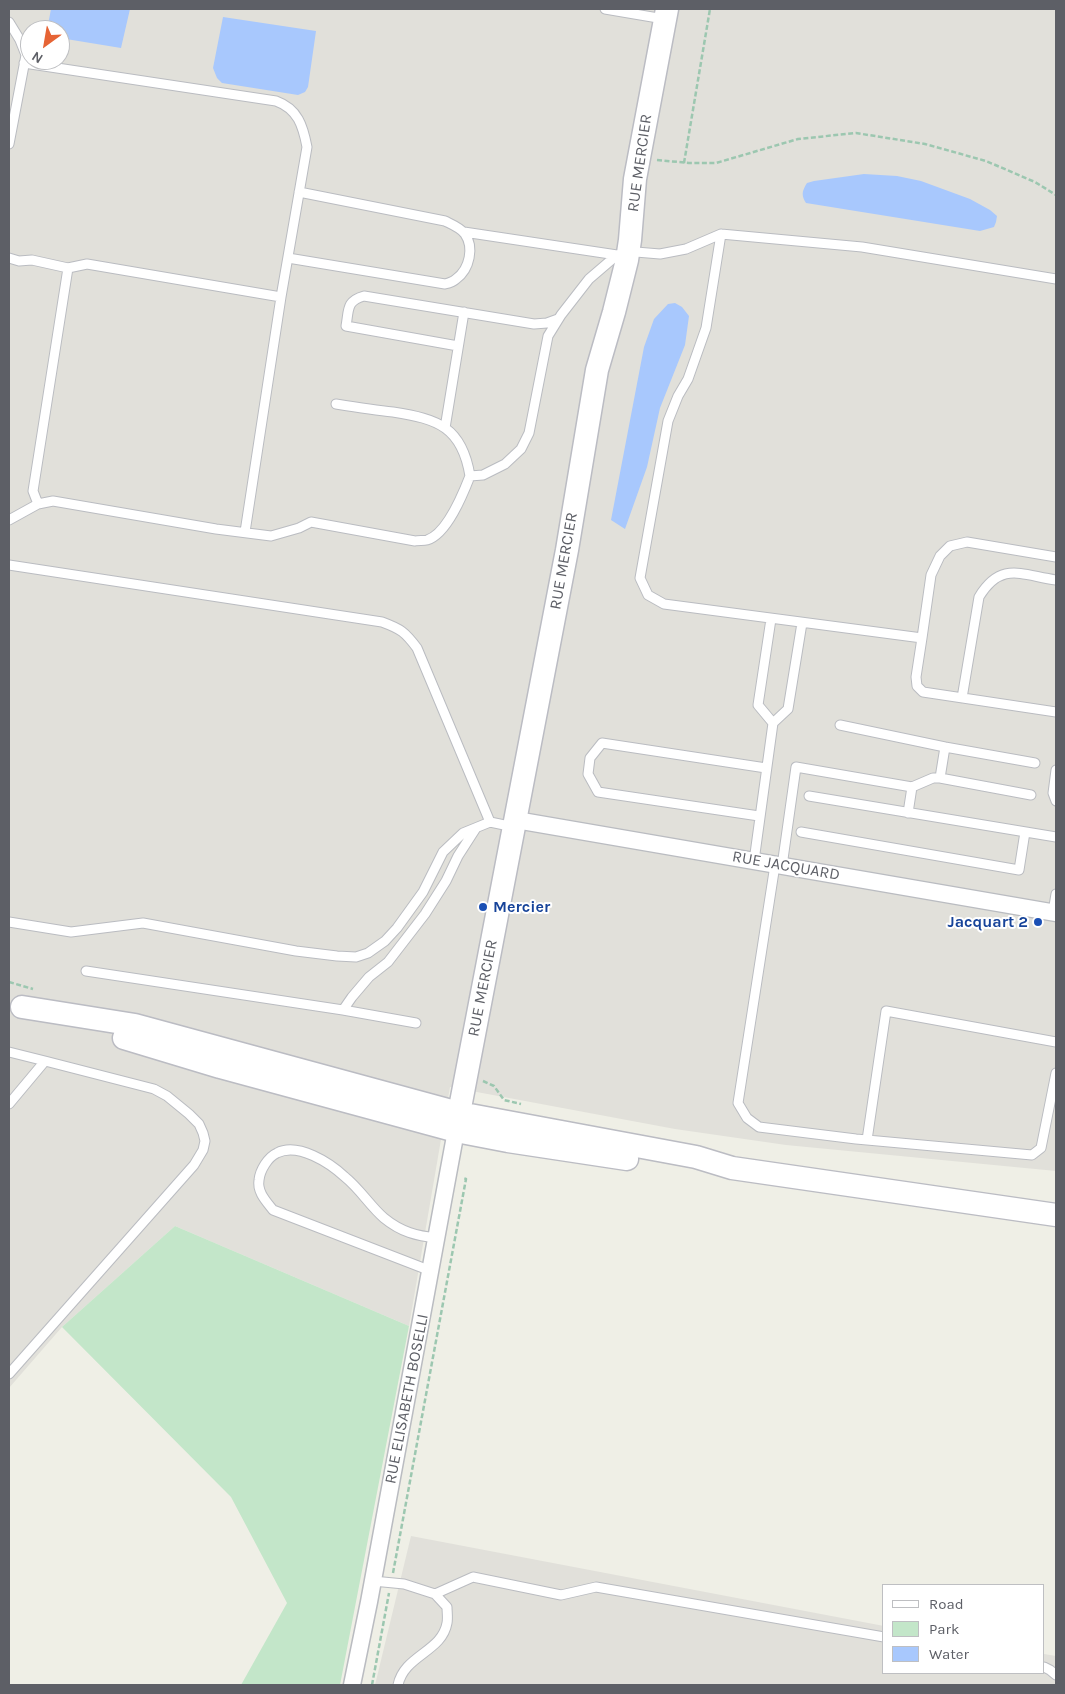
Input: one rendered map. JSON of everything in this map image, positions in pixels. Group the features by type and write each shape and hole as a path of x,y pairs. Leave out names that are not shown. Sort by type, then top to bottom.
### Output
{"street":[{"name":"RUE MERCIER","path":"458,1122 565,559 597,370 614,312 622,253 666,14"},
{"name":"RUE JACQUARD","path":"515,824 754,860 779,866 1054,913"},
{"path":"22,1000 220,1067 458,1122 508,1141 641,1161 708,1169 732,1168 1056,1215"},
{"name":"RUE ELISABETH BOSELLI","path":"352,1685 458,1122"}],"lane":[{"path":"605,9 666,14"},
{"path":"9,22 20,40"},
{"path":"9,144 23,70"},
{"path":"70,70 276,101 292,109 299,118 304,130 307,147 281,296 245,532"},
{"path":"299,192 445,221 464,232 622,253 660,254 686,249 721,234 862,248 1056,279"},
{"path":"288,258 445,284 455,280 462,273 468,262 470,245 464,232"},
{"path":"721,234 706,328 688,379 678,396 668,421 640,578 648,595 664,604 922,638"},
{"path":"470,476 483,475 505,464 520,449 529,433 548,336 558,319 589,279 622,253"},
{"path":"9,258 20,261 32,260 68,268 87,264 281,296"},
{"path":"38,504 32,491 68,268"},
{"path":"458,346 346,326 350,302 354,298 364,296 534,324 547,323 558,319"},
{"path":"445,428 464,312"},
{"path":"9,520 38,504 53,501 271,536 299,528 311,522 415,541 428,540 449,520 461,500 470,476 467,458 454,435 438,423 420,417 336,404"},
{"path":"1056,557 967,542 950,546 940,556 931,575 916,678 917,686 923,692 1056,712"},
{"path":"9,565 382,622 398,628 406,633 417,648 490,822"},
{"path":"962,698 979,596 985,587 997,576 1006,572 1056,580"},
{"path":"771,619 758,705 772,723"},
{"path":"754,860 772,723 788,709 802,623"},
{"path":"840,725 945,747 1035,763"},
{"path":"759,816 598,792 588,774 590,758 602,742 766,768"},
{"path":"940,778 945,747"},
{"path":"1031,795 940,778 933,778 912,787 796,768 738,1103 747,1118 759,1128 1032,1155 1041,1148 1056,1072"},
{"path":"1056,770 1053,793 1056,801"},
{"path":"908,813 912,787"},
{"path":"809,796 1056,837"},
{"path":"9,922 71,932 143,923 296,952 356,957 368,953 385,941 397,928 423,892 443,852 463,833 490,822 515,824"},
{"path":"344,1010 352,997 370,977 388,962 425,914 476,828"},
{"path":"801,832 1019,870 1025,832"},
{"path":"1054,913 1056,894"},
{"path":"86,971 344,1010 416,1023"},
{"path":"867,1140 886,1011 1056,1042"},
{"path":"9,1052 161,1092 199,1124 205,1141 204,1150 194,1165 9,1374"},
{"path":"9,1104 45,1062"},
{"path":"431,1271 273,1210 263,1198 258,1184 259,1176 265,1164 274,1154 283,1150 298,1150 318,1158 346,1177 384,1218 398,1228 418,1236 437,1238"},
{"path":"435,1594 473,1577 561,1595 596,1587 882,1637"},
{"path":"373,1581 404,1584 435,1594 447,1608 447,1624 440,1639 404,1668 398,1685"},
{"path":"1045,1668 1056,1675"}],"path":[{"path":"684,163 710,9"},
{"path":"639,157 684,163 716,163 798,139 856,134 925,144 986,161 1035,182 1056,195"},
{"path":"9,982 22,1000"},
{"path":"466,1077 489,1083 504,1100 527,1106"},
{"path":"372,1685 466,1179 448,1175"}],"shaded area":[{"path":"9,9 1056,9 1056,1171 786,1145 675,1129 450,1087 409,1326 175,1226 62,1327 9,1388"},
{"path":"411,1536 882,1626 882,1674 1045,1674 1045,1654 1056,1656 1056,1685 375,1685"}],"green space":[{"path":"175,1226 409,1326 340,1685 241,1685 287,1603 231,1497 62,1327"}],"water":[{"path":"51,9 130,9 121,48 70,40 70,20 49,20"},
{"path":"223,17 316,31 308,87 305,92 298,95 222,83 217,78 213,68"},
{"path":"864,174 897,176 921,181 970,199 997,216 996,222 994,227 980,231 806,203 803,198 803,191 807,183"},
{"path":"675,303 682,307 689,316 685,345 660,408 647,467 625,529 611,520 644,347 654,319 668,304"}],"place":[{"name":"Mercier","path":"483,907"},
{"name":"Jacquart 2","path":"1038,922"}]}
